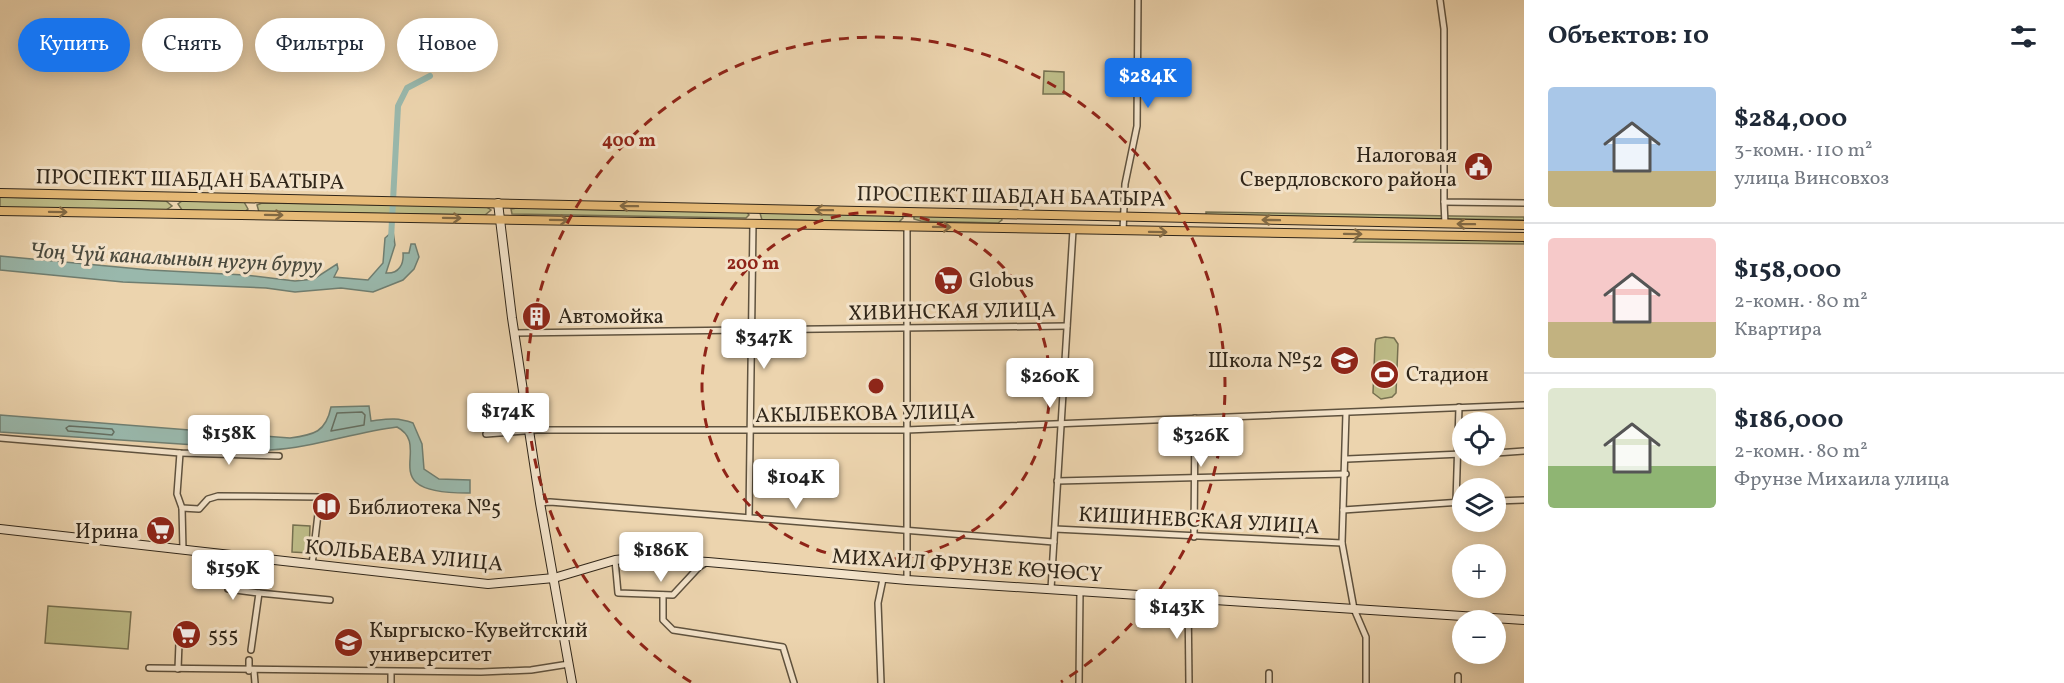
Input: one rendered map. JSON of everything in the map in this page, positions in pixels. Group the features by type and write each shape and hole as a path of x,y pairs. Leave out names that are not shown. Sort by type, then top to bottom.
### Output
{"main road":[{"name":"ПРОСПЕКТ ШАБДАН БААТЫРА","path":"0,193 1524,225"},
{"path":"175,197 175,214"},
{"path":"252,199 253,215"},
{"path":"498,203 514,333 540,503 572,683"},
{"path":"753,209 753,223"},
{"name":"ПРОСПЕКТ ШАБДАН БААТЫРА","path":"0,211 1524,237"},
{"path":"907,212 907,226"},
{"path":"1005,214 1005,229"},
{"path":"1029,214 1029,229"},
{"path":"1237,219 1237,233"},
{"name":"КОЛЬБАЕВА УЛИЦА","path":"0,529 488,584 554,578"},
{"name":"МИХАИЛ ФРУНЗЕ КӨЧӨСҮ","path":"554,578 615,560 634,558 708,562 883,579 1524,620"}],"street":[{"path":"1123,231 1125,184 1137,126 1138,0"},
{"path":"1440,0 1444,29 1445,224"},
{"path":"1444,202 1524,203"},
{"path":"749,517 753,223"},
{"path":"907,226 907,580"},
{"path":"1051,589 1073,230"},
{"name":"ХИВИНСКАЯ УЛИЦА","path":"514,333 753,328 907,329 1067,326"},
{"name":"АКЫЛБЕКОВА УЛИЦА","path":"486,434 529,431 906,430 1524,405"},
{"path":"1459,407 1459,412"},
{"path":"1346,413 1347,459 1342,543 1354,609 1366,637 1366,683"},
{"path":"1194,537 1195,418"},
{"path":"0,438 180,453 279,456"},
{"path":"1506,452 1524,451"},
{"path":"180,453 177,494 182,508 183,550"},
{"path":"1347,459 1452,454"},
{"path":"1057,482 1195,480 1346,474"},
{"path":"182,508 199,509 208,499 224,496 320,497 312,565"},
{"path":"1506,501 1524,500"},
{"name":"КИШИНЕВСКАЯ УЛИЦА","path":"540,503 749,517 906,532 1054,542"},
{"name":"КИШИНЕВСКАЯ УЛИЦА","path":"1343,510 1452,503"},
{"name":"КИШИНЕВСКАЯ УЛИЦА","path":"1055,529 1342,543"},
{"path":"231,555 228,589 330,600"},
{"path":"615,560 618,593 663,595 674,595 699,567 708,562"},
{"path":"881,683 878,603 883,579"},
{"path":"1079,683 1080,591"},
{"path":"251,650 259,593"},
{"path":"663,595 663,620 673,630 783,647 794,683"},
{"path":"1188,597 1190,683"},
{"path":"178,669 179,643 192,643"},
{"path":"249,660 255,683"},
{"path":"149,668 481,672 569,664"},
{"path":"391,672 391,683"},
{"path":"1269,673 1269,683"}],"shaded area":[{"path":"1044,71 1064,72 1064,94 1043,94"},
{"path":"0,197 166,201 172,206 166,210 0,208"},
{"path":"182,201 244,202 248,209 245,212 182,210 178,204"},
{"path":"262,203 485,206 491,210 485,215 259,212 257,205"},
{"path":"511,209 747,212 749,215 746,218 512,214"},
{"path":"1206,212 1524,217 1524,220 1206,215"},
{"path":"760,213 902,215 903,218 899,222 762,220"},
{"path":"914,216 1001,217 1002,220 998,223 921,221 914,219"},
{"path":"1358,238 1524,241 1524,244 1354,242"},
{"name":"Стадион","path":"1394,338 1398,344 1396,393 1392,397 1381,399 1373,393 1375,344 1376,339"},
{"path":"293,525 310,526 309,553 292,552"},
{"path":"48,606 131,612 128,649 45,643"}],"water":[{"path":"393,231 395,245 386,273 400,268 403,253 409,253 411,244 415,244 419,257 414,269 403,280 373,292 341,288 295,292 266,288 123,282 0,270 0,256 295,281 314,279 337,264 338,269 334,277 368,280 383,263 385,238"},
{"path":"369,406 371,421 397,419 413,423 422,444 424,469 439,479 470,480 470,493 439,491 421,486 413,478 410,468 410,446 407,436 397,427 286,449 270,450 0,432 0,415 290,438 318,431 326,422 331,407"}],"waterway":[{"name":"Чоң Чүй каналынын нугун буруу","path":"391,239 398,106 407,88 430,76"}],"place":[{"name":"Налоговая Свердловского района","path":"1478,167"},
{"name":"Globus","path":"948,280"},
{"name":"Автомойка","path":"537,316"},
{"name":"Школа №52","path":"1344,360"},
{"name":"Стадион","path":"1385,374"},
{"name":"Библиотека №5","path":"327,507"},
{"name":"Ирина","path":"160,531"},
{"name":"555","path":"187,634"},
{"name":"Кыргыско-Кувейтский университет","path":"348,642"}]}
